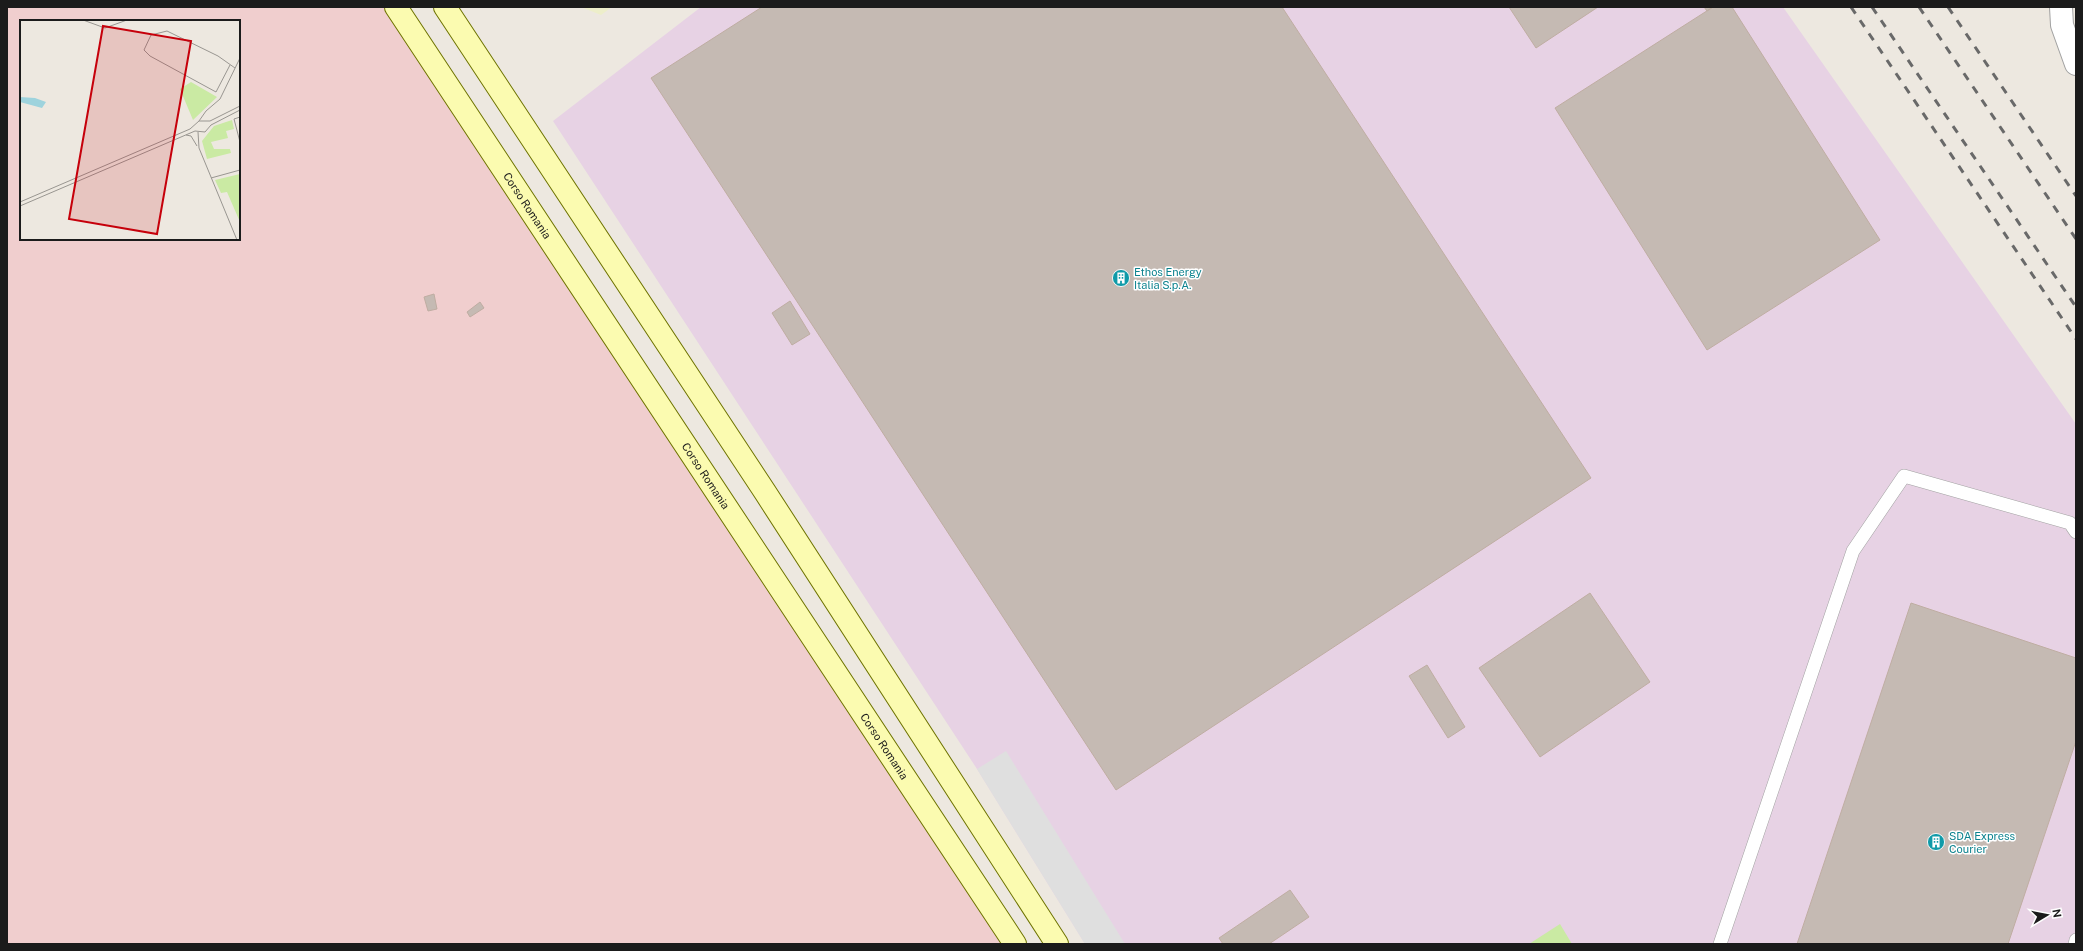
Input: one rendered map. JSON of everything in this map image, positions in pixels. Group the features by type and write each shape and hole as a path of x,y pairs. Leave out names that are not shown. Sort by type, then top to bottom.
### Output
{"main road":[{"name":"Corso Romania","path":"396,7 1015,944"},
{"path":"445,7 765,492 1057,944"}],"street":[{"path":"2061,7 2062,25 2076,64"}],"lane":[{"path":"1720,944 1853,552 1904,476 2070,523 2076,532"},
{"path":"2075,944 2076,940"}],"shaded area":[{"path":"7,7 396,7 1014,944 7,944"},
{"path":"701,7 1783,7 2076,424 2076,944 1085,944 977,769 553,121"},
{"path":"1006,751 1125,944 1085,944 977,769"}],"green space":[{"path":"581,7 612,7 601,15"},
{"path":"1560,924 1572,944 1529,944"}],"building":[{"name":"Ethos Energy Italia S.p.A.","path":"762,7 1282,7 1591,478 1116,790 651,78"},
{"path":"1509,7 1598,7 1536,48"},
{"path":"1704,7 1713,7 1707,11"},
{"path":"1713,7 1732,7 1880,240 1707,350 1555,108"},
{"path":"434,294 437,309 428,311 424,297"},
{"path":"790,301 810,334 792,345 772,313"},
{"path":"480,302 484,308 470,317 467,312"},
{"path":"1590,593 1650,682 1540,757 1479,668"},
{"name":"SDA Express Courier","path":"1911,603 2076,658 2076,741 2008,944 1797,944"},
{"path":"1427,665 1465,727 1448,738 1409,676"},
{"path":"1290,890 1309,917 1269,944 1223,944 1219,938"}],"railway":[{"path":"1851,7 2076,339"},
{"path":"1872,7 2076,307"},
{"path":"1919,7 2076,239"},
{"path":"1948,7 2076,196"}],"place":[{"name":"Ethos Energy Italia S.p.A.","path":"1121,278"},
{"name":"SDA Express Courier","path":"1936,842"}]}
